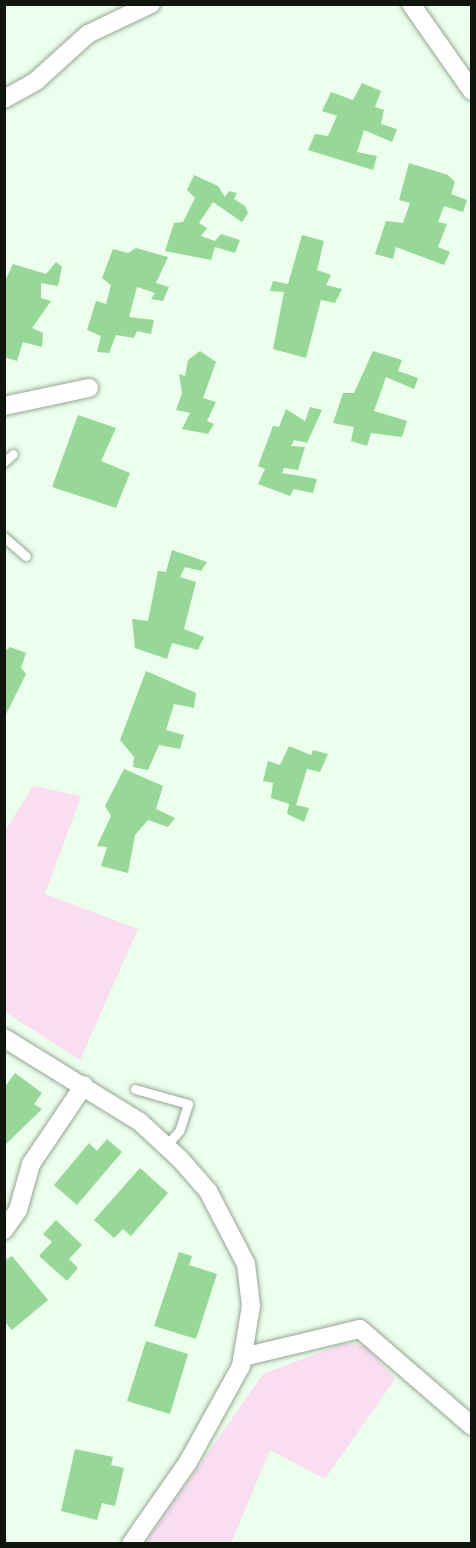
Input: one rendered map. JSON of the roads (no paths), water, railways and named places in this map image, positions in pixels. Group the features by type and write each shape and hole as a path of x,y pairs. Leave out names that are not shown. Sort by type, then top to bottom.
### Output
{"street":[{"path":"411,4 471,91"},
{"path":"4,99 36,81 88,34 144,6"},
{"path":"4,406 89,388"},
{"path":"4,1038 84,1085 166,1146 208,1191 246,1264 251,1306 243,1357 221,1407 131,1544"},
{"path":"4,1230 18,1210 31,1164 84,1085"},
{"path":"243,1357 360,1329 471,1426"}],"lane":[{"path":"4,462 13,454"},
{"path":"4,537 26,556"},
{"path":"135,1089 188,1104 179,1131 166,1146"}]}
